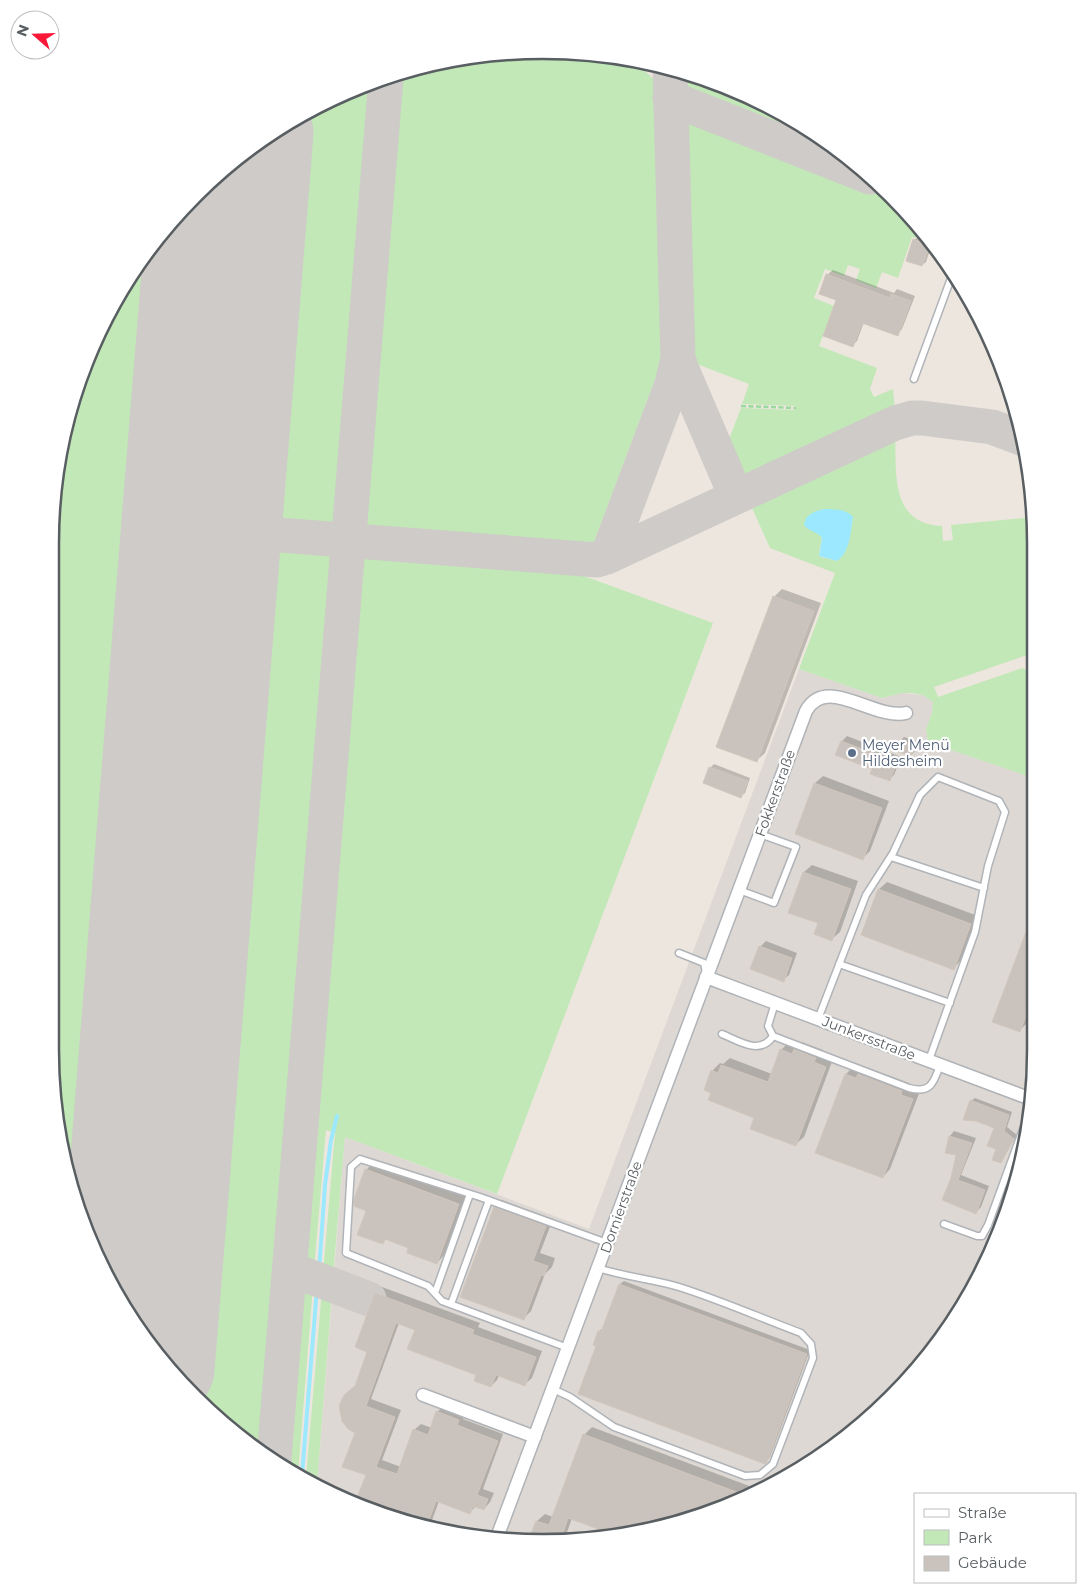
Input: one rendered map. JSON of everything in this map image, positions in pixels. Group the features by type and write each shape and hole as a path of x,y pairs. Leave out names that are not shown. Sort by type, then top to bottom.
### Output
{"street":[{"name":"Fokkerstraße","path":"706,978 806,712 815,701 824,696 833,696 887,714 906,713"},
{"name":"Junkersstraße","path":"706,978 1025,1097"},
{"name":"Dornierstraße","path":"499,1532 706,978"},
{"path":"423,1395 535,1437"}],"lane":[{"path":"914,379 950,281"},
{"path":"775,1003 768,1026 769,1032 773,1036 916,1090 930,1086 934,1081 934,1063 950,1003 975,932 988,866 1004,812 999,801 938,777 920,795 891,857 866,895 818,1019"},
{"path":"739,890 774,903 796,847 760,834"},
{"path":"891,857 984,888"},
{"path":"680,953 704,963 706,978"},
{"path":"839,964 950,1003"},
{"path":"722,1034 755,1047 767,1044 773,1036"},
{"path":"944,1224 977,1236 982,1236 988,1225 1018,1142"},
{"path":"568,1348 442,1301 428,1286 346,1253 351,1167 360,1159 489,1200 608,1242"},
{"path":"435,1294 470,1194"},
{"path":"451,1304 489,1200"},
{"path":"553,1389 570,1397 614,1427 745,1476 760,1475 772,1464 813,1358 811,1344 801,1333 680,1288 598,1268"}],"path":[{"path":"741,406 796,408"}],"shaded area":[{"path":"799,669 882,698 902,693 923,695 933,702 932,713 926,729 928,742 1027,776 1026,1082 1018,1144 1011,1175 1002,1206 990,1235 962,1292 946,1319 927,1345 885,1392 862,1414 812,1453 757,1484 699,1509 637,1525 606,1530 575,1533 511,1533 449,1525 387,1509 317,1478 345,1137 589,1229"}],"green space":[{"path":"511,60 575,60 643,69 660,85 668,354 665,353 593,545 367,527 361,520 394,82 449,68"},
{"path":"681,79 699,84 757,109 785,124 784,126 803,135 799,144 682,97"},
{"path":"374,89 340,525 261,519 292,129 329,109"},
{"path":"685,108 862,179 917,236 916,238 912,237 898,278 882,272 876,288 856,280 860,269 848,265 844,276 825,269 814,298 834,306 819,346 877,368 870,389 874,397 893,389 895,410 893,413 747,481 740,479 726,447 741,408 795,410 796,406 742,404 749,384 689,361 681,110"},
{"path":"243,163 149,1331 109,1264 84,1206 68,1144 63,1113 59,1050 60,511 68,449 75,418 84,387 109,329 140,274 159,248 201,201"},
{"path":"895,432 897,477 899,492 904,505 912,516 925,523 942,526 943,541 953,540 951,525 1026,518 1027,655 934,687 938,697 1022,668 1027,670 1027,776 928,742 926,729 932,713 933,702 923,695 902,693 882,698 799,669 835,573 770,548 748,499","holes":["853,517 849,541 837,561 821,557 819,554 822,538 818,533 805,527"]},
{"path":"259,549 337,555 266,1447 224,1414 191,1382"},
{"path":"365,558 581,575 713,623 497,1194 345,1137 333,1277 323,1273 335,1133 326,1130 314,1270 300,1264 356,565"},
{"path":"299,1280 313,1286 298,1467 284,1459"},
{"path":"322,1289 332,1293 317,1478 307,1472"}],"water":[{"path":"825,509 844,511 853,517 845,553 837,561 819,556 822,538 804,525 808,516"}],"building":[{"path":"913,239 923,243 928,250 922,266 906,261"},
{"path":"826,274 890,298 891,294 911,301 898,336 862,323 853,347 823,336 836,300 819,294"},
{"path":"773,596 814,611 757,762 716,747"},
{"path":"899,740 915,746 911,756 896,751"},
{"path":"841,741 897,762 890,781 870,774 872,769 835,755"},
{"path":"709,767 748,781 741,798 703,783"},
{"path":"814,783 882,808 863,860 795,834"},
{"path":"803,872 851,889 832,941 814,934 818,923 788,913"},
{"path":"878,889 971,924 954,970 861,935"},
{"path":"1027,929 1027,1013 1020,1032 992,1022"},
{"path":"759,946 792,958 784,982 750,969"},
{"path":"780,1049 792,1054 794,1049 816,1058 814,1062 826,1067 796,1146 750,1129 754,1118 708,1100 711,1093 704,1090 711,1070 718,1073 721,1065 768,1082"},
{"path":"845,1074 856,1078 858,1074 902,1091 901,1095 913,1099 883,1178 815,1153"},
{"path":"970,1100 1009,1115 1004,1131 1014,1139 1001,1163 992,1160 996,1149 987,1146 994,1128 976,1121 963,1120"},
{"path":"949,1136 972,1143 958,1180 985,1190 976,1214 942,1200 951,1178 956,1155 945,1153"},
{"path":"365,1169 459,1204 437,1264 407,1253 408,1248 385,1239 383,1244 357,1235 366,1211 354,1206 354,1199"},
{"path":"494,1207 546,1226 533,1261 548,1266 544,1276 541,1275 524,1320 460,1297"},
{"path":"619,1284 807,1354 765,1464 578,1394 596,1346 593,1345 598,1331 601,1332"},
{"path":"375,1293 474,1330 472,1334 536,1357 525,1386 496,1375 491,1387 474,1381 476,1375 407,1349 415,1330 396,1323 366,1406 395,1417 376,1467 397,1474 413,1429 428,1435 436,1411 459,1420 457,1425 498,1441 477,1495 488,1499 484,1510 473,1506 470,1514 436,1501 429,1520 387,1509 357,1497 366,1475 342,1467 355,1433 348,1429 342,1421 339,1406 344,1395 355,1386 367,1352 355,1347"},
{"path":"583,1434 738,1493 699,1509 637,1525 602,1530 568,1518 563,1533 531,1534 536,1521 549,1525"}],"waterway":[{"path":"319,1271 325,1185 331,1140 337,1116"},
{"path":"302,1470 317,1288"}],"taxiway":[{"path":"607,557 672,384 678,358 670,76"},
{"path":"274,1453 385,85"},
{"path":"670,98 850,169"},
{"path":"678,358 736,496"},
{"path":"165,526 597,560 895,423 912,418 922,418 992,427 1015,436"},
{"path":"290,1269 369,1299"}],"runway":[{"path":"171,1359 268,144"},
{"path":"107,1259 191,212"}],"place":[{"name":"Meyer Menü Hildesheim","path":"852,753"}]}
